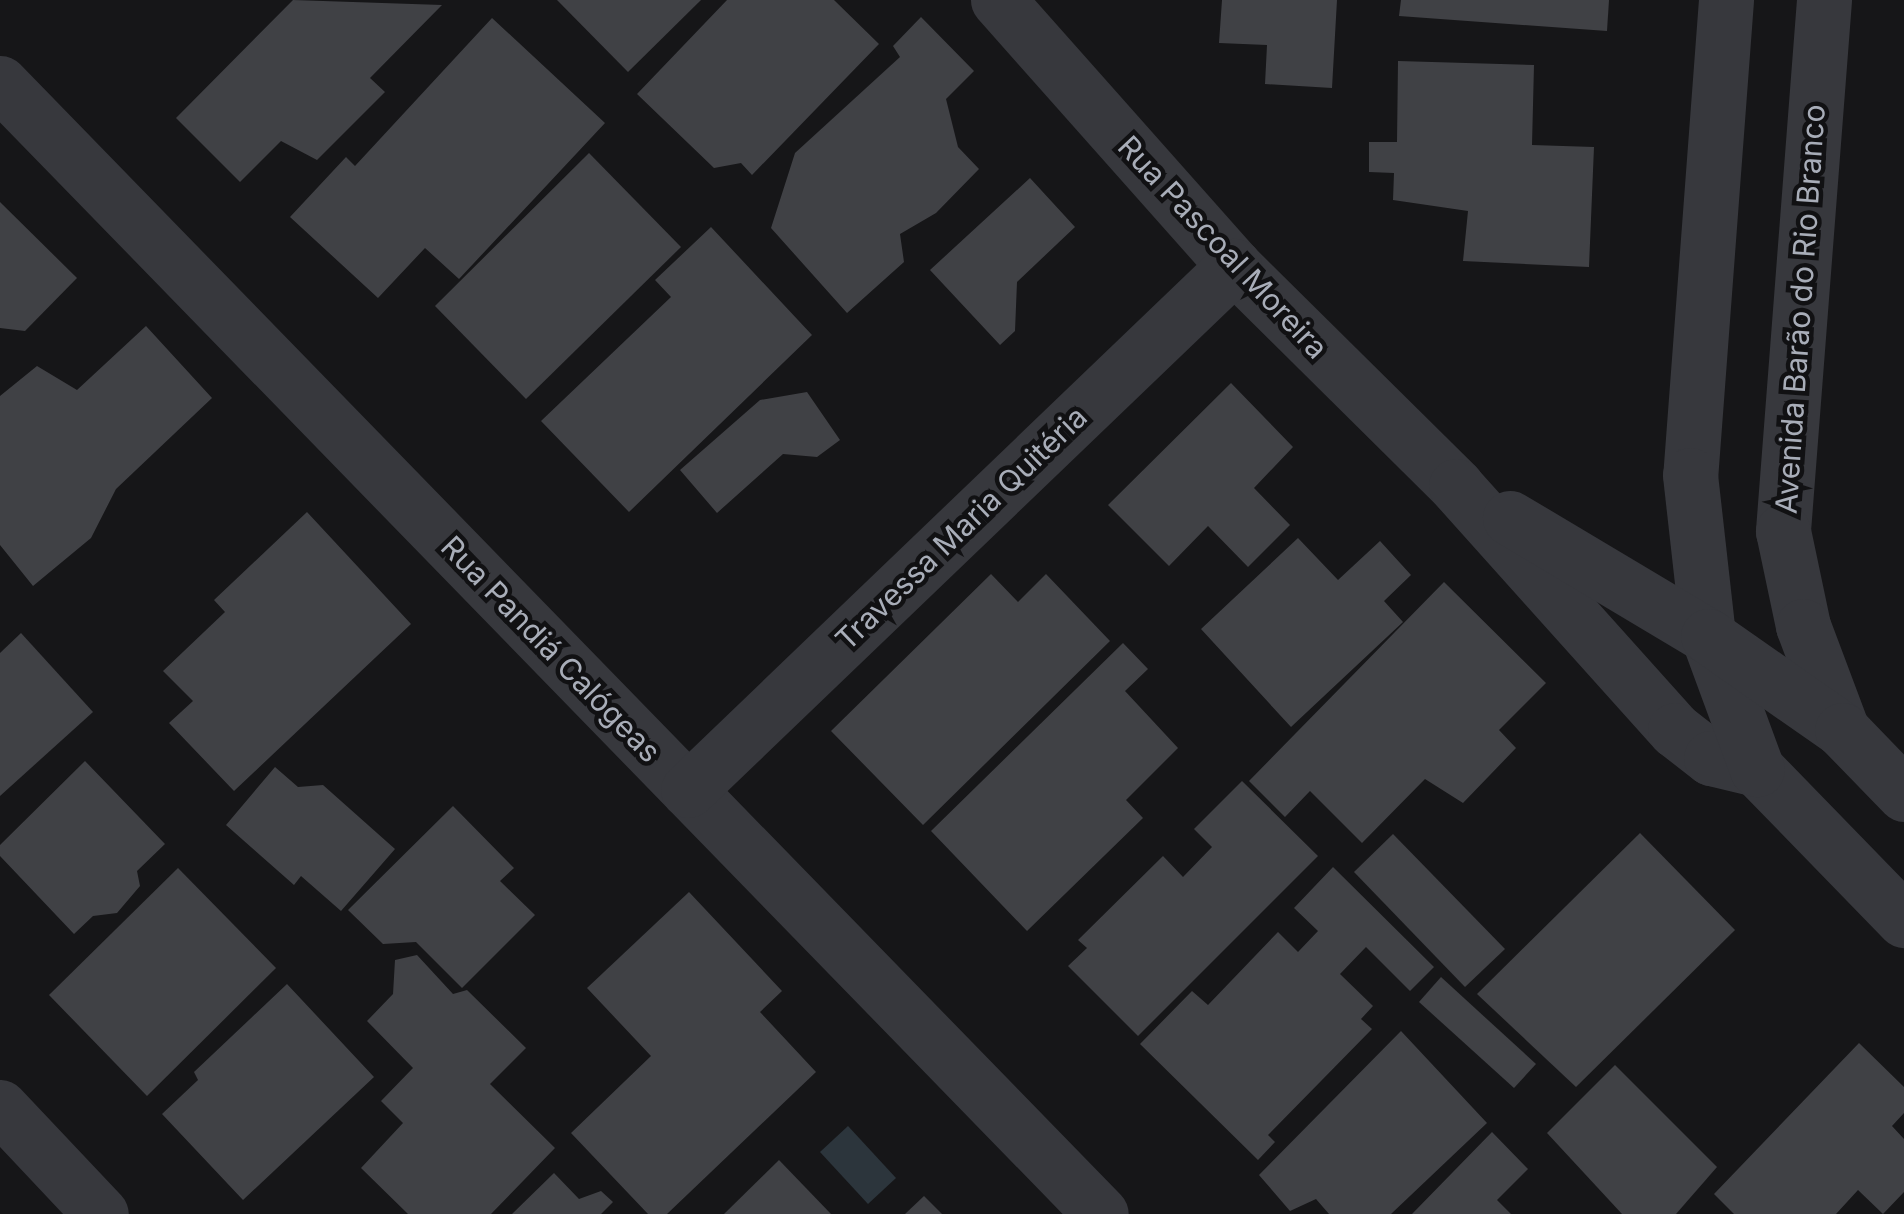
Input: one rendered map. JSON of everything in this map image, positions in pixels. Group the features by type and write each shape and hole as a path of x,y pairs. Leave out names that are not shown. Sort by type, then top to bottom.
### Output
{"street":[{"name":"Rua Pascoal Moreira","path":"998,0 1234,266 1456,486 1690,745 1711,758 1757,770"},
{"path":"1726,0 1690,475 1708,636 1757,770 1904,920"},
{"name":"Avenida Barão do Rio Branco","path":"1824,0 1783,531 1804,626 1842,730"},
{"name":"Rua Pandiá Calógeas","path":"0,83 1101,1214"},
{"name":"Travessa Maria Quitéria","path":"688,790 1234,266"},
{"name":"Rua Pascoal Moreira","path":"1456,486 1708,636 1842,730 1904,794"},
{"path":"0,1107 102,1214"}],"shaded area":[{"path":"848,1126 896,1178 868,1204 820,1152"}],"building":[{"path":"293,0 442,5 370,78 385,92 317,160 281,141 240,182 176,118"},
{"path":"557,0 701,0 628,72"},
{"path":"727,0 834,0 879,44 752,175 741,163 714,168 637,94"},
{"path":"1222,0 1337,0 1332,88 1265,84 1267,45 1219,43"},
{"path":"1401,0 1609,0 1607,31 1399,16"},
{"path":"921,17 974,71 946,99 958,147 979,169 936,213 900,234 904,262 847,313 771,228 795,153 900,57 893,46"},
{"path":"492,18 605,123 459,279 425,248 378,298 290,217 346,157 355,166"},
{"path":"1398,61 1534,65 1532,145 1594,147 1589,267 1463,261 1468,211 1393,200 1394,173 1369,172 1369,142 1397,142"},
{"path":"589,153 681,247 526,399 435,306"},
{"path":"1030,178 1075,227 1017,282 1015,331 1000,345 930,270"},
{"path":"0,202 77,278 25,331 0,328"},
{"path":"711,227 812,335 629,512 541,421 671,297 655,280"},
{"path":"146,326 212,398 116,489 91,538 33,586 0,545 0,396 37,366 77,390"},
{"path":"1231,383 1293,447 1254,488 1290,525 1248,567 1208,526 1169,566 1108,505"},
{"path":"807,392 840,440 817,457 783,454 717,513 680,470 760,400"},
{"path":"307,512 411,624 234,791 169,723 193,701 163,671 225,612 214,600"},
{"path":"1298,538 1338,580 1380,541 1411,575 1384,601 1403,622 1291,727 1201,629"},
{"path":"991,574 1018,602 1046,574 1110,641 923,825 831,731"},
{"path":"1444,582 1546,683 1499,730 1516,748 1463,803 1425,779 1362,843 1310,791 1285,817 1249,781"},
{"path":"21,633 93,712 0,796 0,653"},
{"path":"1123,643 1148,669 1125,691 1178,748 1126,800 1143,818 1027,931 931,831"},
{"path":"85,761 165,844 137,871 140,886 117,913 93,916 74,934 0,856 0,845"},
{"path":"275,767 298,787 323,785 395,849 341,911 301,876 294,885 226,825"},
{"path":"1242,781 1318,856 1138,1036 1068,966 1087,948 1078,940 1163,856 1183,877 1212,847 1194,829"},
{"path":"453,806 514,868 500,881 535,915 462,988 416,942 383,944 348,910"},
{"path":"1640,833 1735,930 1576,1087 1477,994"},
{"path":"1393,834 1505,949 1465,987 1354,872"},
{"path":"1333,867 1434,967 1410,991 1366,947 1340,974 1373,1006 1361,1019 1372,1029 1268,1135 1275,1142 1258,1160 1140,1044 1192,991 1208,1005 1278,932 1298,952 1318,931 1294,908"},
{"path":"178,868 276,968 147,1096 49,995"},
{"path":"689,892 782,991 760,1012 816,1072 667,1214 648,1214 571,1133 651,1056 587,988"},
{"path":"417,955 453,994 467,990 526,1048 490,1084 555,1148 491,1214 408,1214 361,1168 403,1123 381,1101 413,1068 367,1021 393,994 395,960"},
{"path":"1441,977 1536,1064 1514,1088 1419,1002"},
{"path":"287,984 374,1077 243,1200 162,1114 198,1080 194,1072"},
{"path":"1401,1031 1487,1123 1391,1214 1329,1214 1316,1199 1290,1211 1259,1175"},
{"path":"1859,1043 1904,1087 1904,1113 1892,1126 1904,1139 1904,1192 1883,1214 1858,1190 1836,1214 1734,1214 1714,1194"},
{"path":"1615,1065 1717,1167 1676,1214 1622,1214 1547,1133"},
{"path":"1492,1132 1528,1169 1497,1200 1511,1214 1412,1214"},
{"path":"779,1160 831,1214 724,1214"},
{"path":"554,1173 579,1199 601,1191 613,1202 601,1214 512,1214"},
{"path":"924,1196 942,1214 905,1214"}]}
